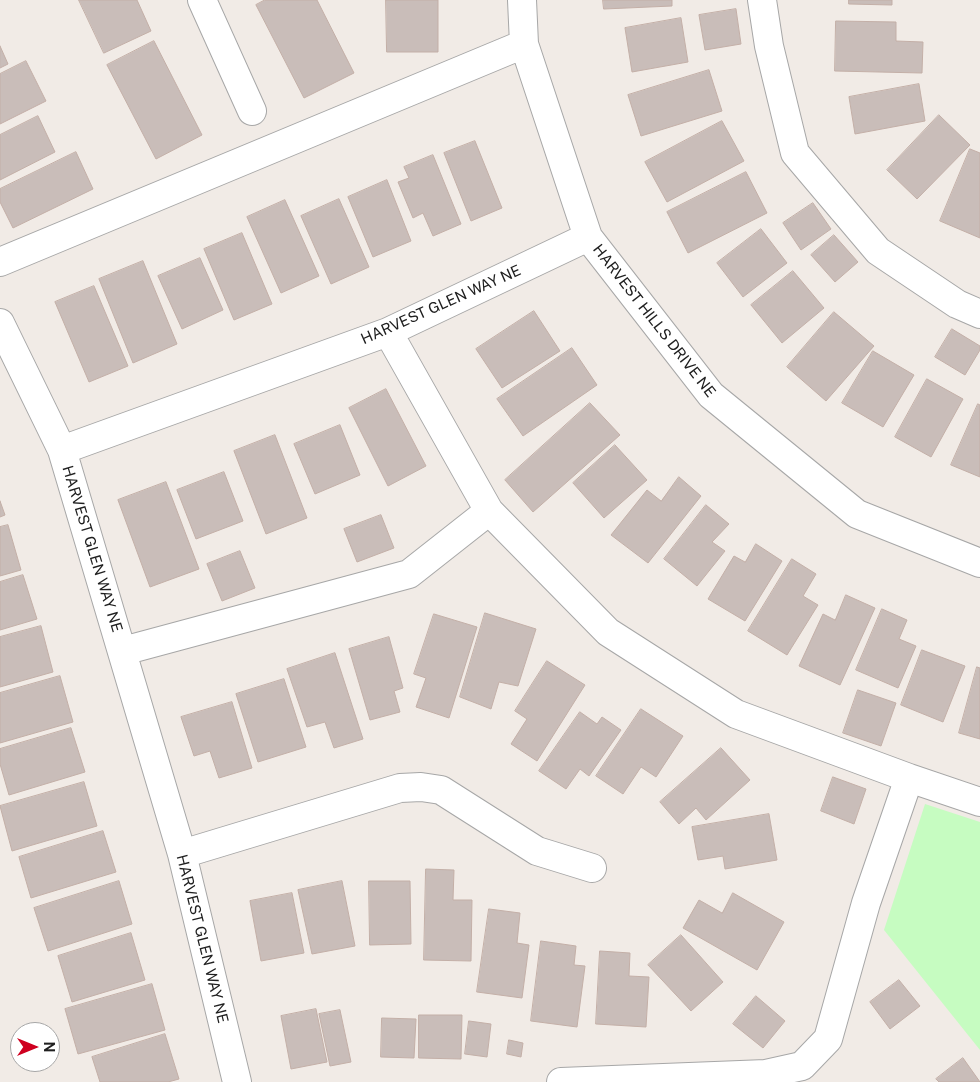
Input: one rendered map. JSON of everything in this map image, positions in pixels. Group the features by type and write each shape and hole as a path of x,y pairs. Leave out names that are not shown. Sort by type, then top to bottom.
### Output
{"street":[{"path":"202,0 252,111"},
{"name":"HARVEST HILLS DRIVE NE","path":"522,0 524,44 588,237 711,395 857,514 980,563"},
{"path":"762,0 770,46 795,153 878,251 957,304 980,314"},
{"path":"0,262 524,44"},
{"name":"HARVEST GLEN WAY NE","path":"237,1082 182,854 62,450 388,332 588,237"},
{"path":"0,323 62,450"},
{"path":"388,332 489,511 608,632 736,714 909,778 980,802"},
{"path":"123,652 409,574 489,511"},
{"path":"561,1082 766,1074 802,1066 828,1039 866,903 909,778"},
{"path":"182,854 400,788 421,787 442,790 537,851 592,868"}],"green space":[{"path":"925,804 980,822 980,1050 884,930"}],"building":[{"path":"79,0 137,0 151,31 104,53"},
{"path":"265,0 317,0 354,73 304,98 256,5"},
{"path":"386,0 438,0 438,52 387,52"},
{"path":"603,0 672,0 672,6 604,9"},
{"path":"849,0 892,0 892,5 849,4"},
{"path":"736,9 741,44 705,50 699,15"},
{"path":"681,18 688,62 632,72 625,28"},
{"path":"836,21 896,22 896,41 923,42 922,73 835,71"},
{"path":"154,41 202,135 156,159 107,65"},
{"path":"0,46 8,64 0,68"},
{"path":"26,61 46,101 0,124 0,74"},
{"path":"709,70 722,111 641,136 628,95"},
{"path":"919,84 925,121 855,134 849,97"},
{"path":"939,115 970,145 917,199 887,170"},
{"path":"38,116 55,152 0,180 0,135"},
{"path":"722,121 744,161 667,202 645,162"},
{"path":"475,141 502,208 471,221 444,153"},
{"path":"970,149 980,153 980,238 940,221"},
{"path":"76,152 93,189 13,228 0,202 0,189"},
{"path":"433,155 461,224 433,236 423,213 413,218 398,182 409,178 404,167"},
{"path":"746,172 767,213 688,253 667,212"},
{"path":"387,180 411,241 373,257 348,197"},
{"path":"339,199 369,267 331,284 301,216"},
{"path":"285,200 319,276 281,293 247,217"},
{"path":"813,203 831,229 801,250 783,223"},
{"path":"761,229 787,263 743,297 717,263"},
{"path":"242,233 272,304 234,320 204,249"},
{"path":"834,235 858,262 835,282 811,255"},
{"path":"200,258 223,310 182,329 158,276"},
{"path":"143,261 177,344 133,363 99,279"},
{"path":"793,271 824,308 782,343 751,305"},
{"path":"94,286 128,366 89,382 55,302"},
{"path":"534,311 560,351 502,388 476,349"},
{"path":"834,312 874,346 826,401 787,367"},
{"path":"952,329 980,346 980,350 965,375 935,357"},
{"path":"572,348 597,385 523,436 497,399"},
{"path":"873,351 914,375 883,427 842,403"},
{"path":"927,379 963,399 931,457 895,437"},
{"path":"386,389 426,466 388,486 349,408"},
{"path":"590,403 620,435 533,512 505,480"},
{"path":"978,404 980,405 980,477 951,465"},
{"path":"340,425 360,475 315,494 294,444"},
{"path":"275,435 307,518 266,534 234,451"},
{"path":"615,445 647,480 604,518 573,483"},
{"path":"224,472 243,521 196,539 177,490"},
{"path":"679,477 701,496 648,563 611,535 647,490 661,501"},
{"path":"166,482 199,569 150,587 118,500"},
{"path":"0,501 5,515 0,517"},
{"path":"706,505 729,524 712,542 725,551 697,586 664,559"},
{"path":"381,515 394,548 357,562 344,529"},
{"path":"8,525 21,570 0,576 0,527"},
{"path":"756,544 782,561 745,621 708,599 734,556 745,562"},
{"path":"240,551 255,588 222,601 207,564"},
{"path":"792,559 816,574 803,596 818,605 787,655 748,631"},
{"path":"23,575 37,619 0,630 0,582"},
{"path":"846,595 875,608 840,685 799,666 823,614 835,620"},
{"path":"882,609 907,620 899,639 916,646 898,688 856,670"},
{"path":"485,613 536,629 518,686 499,682 491,709 460,697"},
{"path":"434,614 477,627 449,718 416,707 426,678 414,674"},
{"path":"41,626 53,672 0,687 0,637"},
{"path":"389,637 403,688 394,691 400,712 370,720 349,649"},
{"path":"922,650 965,666 943,722 901,705"},
{"path":"335,653 363,739 334,748 325,722 307,727 287,669"},
{"path":"547,661 585,685 537,761 511,744 527,719 515,711"},
{"path":"977,667 980,668 980,739 959,733"},
{"path":"60,676 73,722 0,743 0,693"},
{"path":"284,679 306,747 258,762 236,694"},
{"path":"858,690 896,703 881,746 843,733"},
{"path":"232,702 252,768 219,778 210,751 194,756 181,717"},
{"path":"641,709 683,736 656,777 641,767 623,794 596,776"},
{"path":"580,712 597,724 602,717 621,730 589,776 580,769 566,789 539,771"},
{"path":"71,728 85,772 9,795 0,764 0,749"},
{"path":"721,748 750,780 706,820 696,808 679,824 660,802"},
{"path":"833,777 866,789 854,824 821,811"},
{"path":"84,782 97,826 12,851 0,806"},
{"path":"769,814 777,860 725,869 723,856 698,860 692,827"},
{"path":"103,831 116,872 31,898 19,857"},
{"path":"426,869 454,870 453,900 472,900 471,961 424,960"},
{"path":"119,881 132,924 48,951 34,908"},
{"path":"342,881 355,946 312,954 298,890"},
{"path":"369,881 410,881 411,944 370,945"},
{"path":"292,893 304,953 261,961 250,901"},
{"path":"733,893 784,922 757,970 683,928 699,900 722,913"},
{"path":"489,909 520,913 517,943 529,945 522,998 477,992"},
{"path":"131,933 145,980 72,1002 58,956"},
{"path":"681,935 723,982 691,1011 648,965"},
{"path":"541,941 576,946 574,965 585,966 577,1027 531,1021"},
{"path":"600,951 630,953 629,976 649,977 646,1027 596,1024"},
{"path":"899,980 920,1006 890,1029 870,1002"},
{"path":"152,984 165,1030 78,1054 65,1009"},
{"path":"756,996 785,1021 763,1048 733,1024"},
{"path":"316,1009 327,1062 291,1069 281,1016"},
{"path":"340,1010 351,1062 330,1066 319,1014"},
{"path":"419,1015 462,1015 461,1059 419,1058"},
{"path":"382,1018 416,1019 414,1058 381,1057"},
{"path":"469,1021 491,1024 487,1057 465,1054"},
{"path":"165,1034 179,1079 168,1082 100,1082 92,1057"},
{"path":"509,1040 523,1043 521,1057 507,1054"},
{"path":"963,1058 980,1082 939,1082 936,1079"}]}
